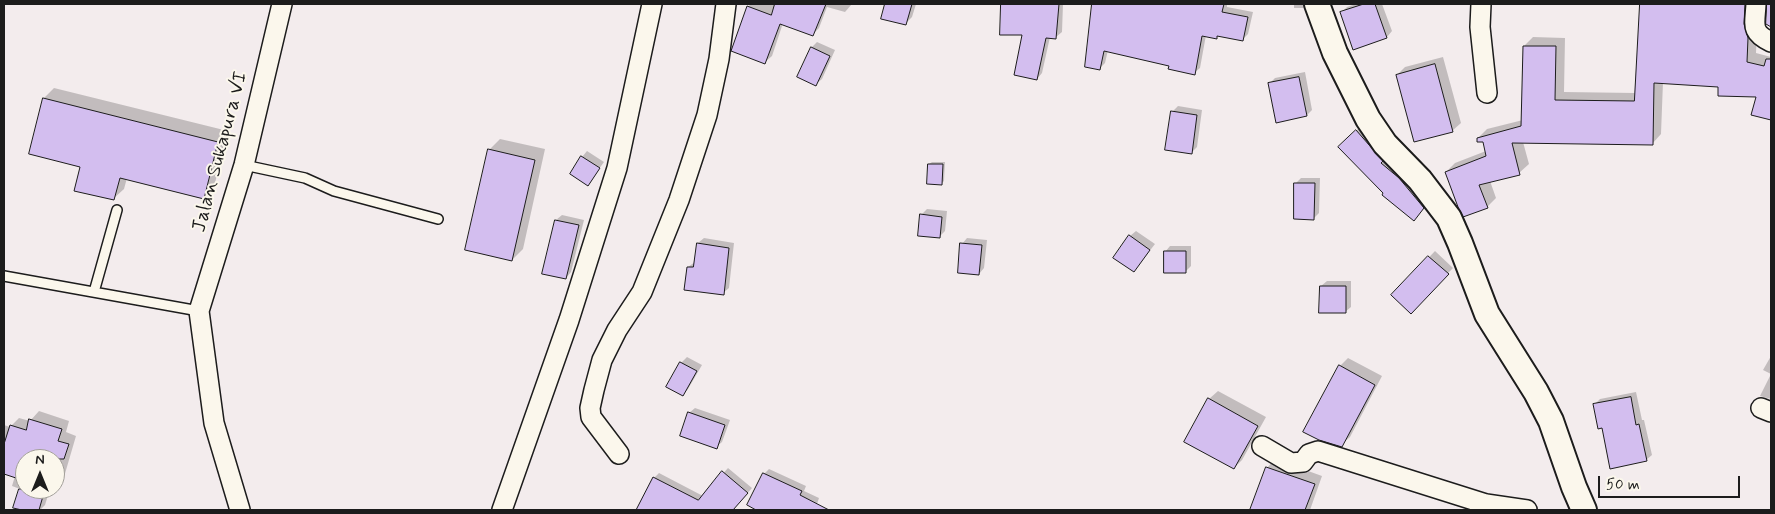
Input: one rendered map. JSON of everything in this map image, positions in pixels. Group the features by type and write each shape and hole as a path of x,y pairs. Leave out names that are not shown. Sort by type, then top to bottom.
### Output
{"street":[{"name":"Jalan Sukapura VI","path":"199,311 244,165 282,4"},
{"path":"502,510 569,320 617,168 652,4"},
{"path":"619,454 591,417 590,408 594,390 602,360 617,330 642,292 679,200 707,115 719,59 726,4"},
{"path":"1317,4 1335,53 1368,119 1385,144 1420,180 1449,218 1487,314 1536,392 1551,421 1584,510"},
{"path":"1481,4 1480,27 1487,93"},
{"path":"1756,4 1756,30 1762,37 1771,42"},
{"path":"199,311 214,423 240,510"},
{"path":"1262,446 1291,463 1303,462 1309,454 1318,451 1486,504 1527,510"}],"lane":[{"path":"244,165 305,178 334,191 438,220"},
{"path":"94,292 117,210"},
{"path":"4,276 199,311"}],"building":[{"path":"775,4 826,4 813,36 780,24 765,64 731,51 747,6 771,15"},
{"path":"885,4 912,4 906,25 881,19"},
{"path":"1001,4 1059,4 1056,39 1046,38 1037,80 1014,75 1022,35 1000,35"},
{"path":"1092,4 1224,4 1222,12 1248,17 1243,41 1217,36 1217,39 1202,36 1195,75 1168,69 1169,66 1104,51 1100,70 1085,67"},
{"path":"1364,4 1375,4 1387,38 1353,50 1340,12"},
{"path":"1640,4 1745,4 1744,24 1748,38 1747,62 1764,66 1766,59 1771,59 1771,120 1751,115 1756,97 1718,96 1718,87 1654,83 1653,145 1512,143 1520,175 1479,185 1488,208 1463,217 1445,172 1486,156 1483,142 1477,142 1477,138 1521,126 1523,46 1556,46 1555,100 1634,101"},
{"path":"1767,4 1771,4 1771,27 1766,24"},
{"path":"811,47 830,56 816,86 797,77"},
{"path":"1435,64 1453,132 1414,142 1396,75"},
{"path":"1299,77 1307,116 1276,123 1268,83"},
{"path":"43,98 218,142 204,199 120,178 114,200 74,191 80,167 29,154"},
{"path":"1171,111 1197,115 1192,154 1165,150"},
{"path":"1356,130 1383,161 1381,163 1399,178 1424,208 1414,221 1382,195 1383,193 1338,147"},
{"path":"488,149 535,160 512,261 465,250"},
{"path":"581,156 600,168 588,186 570,174"},
{"path":"928,164 943,164 942,185 927,184"},
{"path":"1294,183 1315,183 1314,220 1294,219"},
{"path":"920,214 942,217 940,238 918,236"},
{"path":"555,220 579,225 566,279 542,274"},
{"path":"1129,235 1150,250 1134,272 1113,258"},
{"path":"697,243 729,248 724,295 684,290 687,267 693,267"},
{"path":"960,243 982,245 979,275 958,273"},
{"path":"1164,251 1186,251 1186,273 1164,273"},
{"path":"1428,256 1449,274 1411,314 1391,295"},
{"path":"1320,286 1346,286 1346,313 1319,313"},
{"path":"680,362 697,371 683,396 666,387"},
{"path":"1339,365 1375,385 1342,447 1319,440 1303,432"},
{"path":"1631,397 1636,425 1639,424 1647,461 1610,469 1602,428 1598,429 1593,404"},
{"path":"1208,398 1258,426 1234,469 1184,442"},
{"path":"688,412 725,425 717,449 680,436"},
{"path":"29,419 62,429 58,441 69,444 65,456 65,449 15,449 15,478 4,474 4,444 10,425 26,430"},
{"path":"1266,467 1315,484 1305,510 1250,510"},
{"path":"722,471 748,493 733,510 636,510 653,477 698,500"},
{"path":"763,473 802,491 800,495 829,510 756,510 747,505"},
{"path":"16,499 42,499 39,510 13,508"}]}
